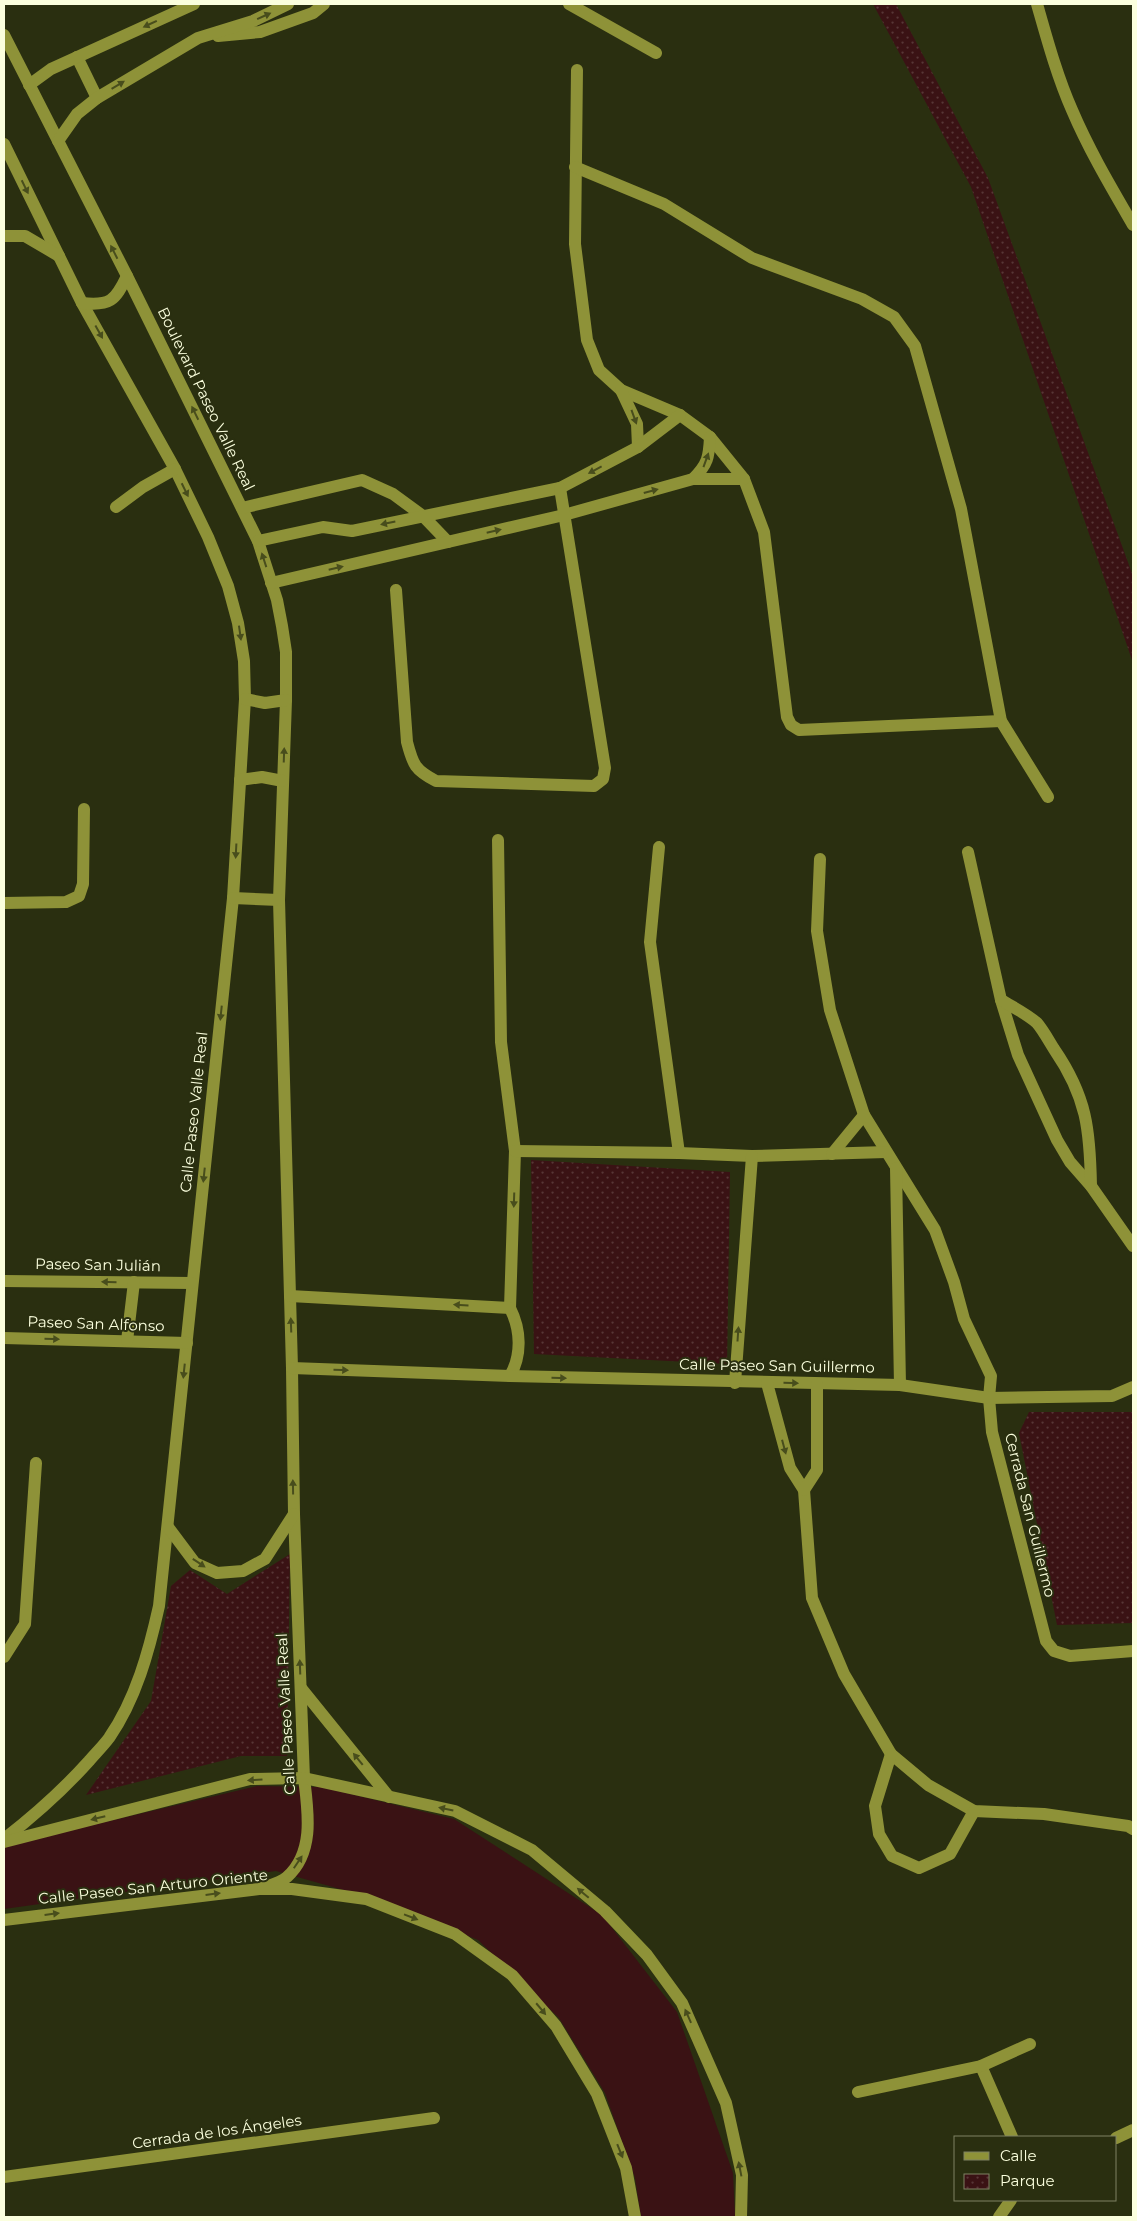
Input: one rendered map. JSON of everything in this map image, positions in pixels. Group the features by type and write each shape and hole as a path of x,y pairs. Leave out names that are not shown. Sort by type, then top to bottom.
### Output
{"street":[{"path":"29,85 51,68 194,4"},
{"path":"58,141 76,114 97,98 198,38 253,21 288,4"},
{"path":"198,38 260,32 313,13 324,4"},
{"path":"569,4 656,52"},
{"path":"1037,4 1051,53 1071,108 1094,158 1133,226"},
{"name":"Boulevard Paseo Valle Real","path":"4,35 127,276 258,541 282,626 286,652 282,803"},
{"path":"77,57 97,98"},
{"path":"577,70 574,244 587,340 599,370 621,390 680,415 710,437 744,479 764,532 787,717 791,725 799,730 1001,721"},
{"path":"4,144 82,303 174,469 208,537 228,586 238,623 244,661 245,699 265,704 286,700"},
{"path":"575,167 664,204 752,258 862,298 894,317 915,346 961,509 1001,721 1048,797"},
{"path":"4,236 25,236 59,256"},
{"path":"82,303 97,305 108,303 118,295 127,276"},
{"path":"621,390 637,424 638,447"},
{"path":"258,541 323,527 352,531 560,488 638,447 680,415"},
{"path":"693,479 702,470 709,457 710,437"},
{"path":"116,507 143,487 174,469"},
{"path":"271,583 564,515 693,479 744,479"},
{"path":"242,508 362,480 393,494 422,516 448,542"},
{"path":"396,590 407,742 412,763 420,773 436,781 594,786 603,779 605,768 560,488"},
{"name":"Calle Paseo Valle Real","path":"4,1840 35,1816 70,1782 108,1739 129,1702 150,1644 159,1606 233,898 245,699"},
{"path":"240,780 262,777 283,781"},
{"name":"Calle Paseo Valle Real","path":"259,1889 287,1878 304,1853 309,1818 304,1778 294,1514 292,1368 279,900 282,803"},
{"path":"4,903 66,902 79,896 83,884 84,809"},
{"path":"498,840 501,1042 515,1151 510,1308 514,1316 519,1348 517,1363 510,1376"},
{"path":"659,848 650,942 679,1153"},
{"path":"968,852 1001,1000 1018,1055 1057,1140 1070,1162 1091,1186 1133,1246"},
{"path":"820,859 817,931 830,1010 864,1114 936,1230 964,1318 991,1376 989,1398 1133,1397"},
{"path":"233,898 279,900"},
{"path":"1001,1000 1037,1024 1059,1056 1078,1091 1088,1122 1091,1144 1091,1186"},
{"path":"832,1154 864,1114"},
{"path":"515,1151 752,1156 886,1152"},
{"path":"735,1382 752,1156"},
{"path":"896,1168 900,1385"},
{"name":"Paseo San Julián","path":"4,1281 192,1283"},
{"path":"127,1341 134,1282"},
{"path":"290,1296 510,1308"},
{"name":"Paseo San Alfonso","path":"4,1338 187,1343"},
{"name":"Calle Paseo San Guillermo","path":"292,1368 510,1376 900,1385 989,1398"},
{"path":"767,1383 790,1468 804,1490 812,1598 844,1674 891,1754 928,1785 974,1811 1044,1814 1128,1826 1133,1830"},
{"path":"804,1490 817,1470 817,1384"},
{"path":"1112,1396 1133,1387"},
{"name":"Cerrada San Guillermo","path":"989,1398 996,1455 1046,1641 1054,1651 1070,1656 1133,1651"},
{"path":"4,1657 25,1624 36,1463"},
{"path":"168,1527 195,1563 217,1573 243,1571 265,1560 294,1514"},
{"path":"301,1688 388,1797"},
{"path":"891,1754 875,1806 879,1834 892,1856 919,1868 950,1854 974,1811"},
{"path":"4,1840 250,1779 304,1778 455,1811 532,1850 605,1911 646,1955 682,2003 726,2103 742,2176 741,2217"},
{"name":"Calle Paseo San Arturo Oriente","path":"4,1920 259,1889 292,1889 366,1899 455,1934 512,1975 556,2026 598,2094 626,2168 635,2217"},
{"path":"858,2092 981,2066 1030,2044"},
{"path":"981,2066 1012,2136"},
{"name":"Cerrada de los Ángeles","path":"4,2177 434,2118"},
{"path":"1117,2138 1133,2130"},
{"path":"999,2217 1010,2201"}],"green space":[{"path":"873,4 896,4 988,178 1133,576 1133,663 971,187"},
{"path":"531,1160 730,1172 727,1364 534,1354"},
{"path":"1029,1412 1133,1412 1133,1623 1057,1625 1019,1433"},
{"path":"290,1554 287,1756 241,1756 86,1795 151,1701 171,1586 190,1570 227,1594"},
{"path":"257,1786 321,1787 454,1819 602,1915 677,2012 733,2173 735,2217 641,2217 635,2178 605,2093 559,2018 478,1940 379,1900 276,1871 4,1909 4,1846"}]}
